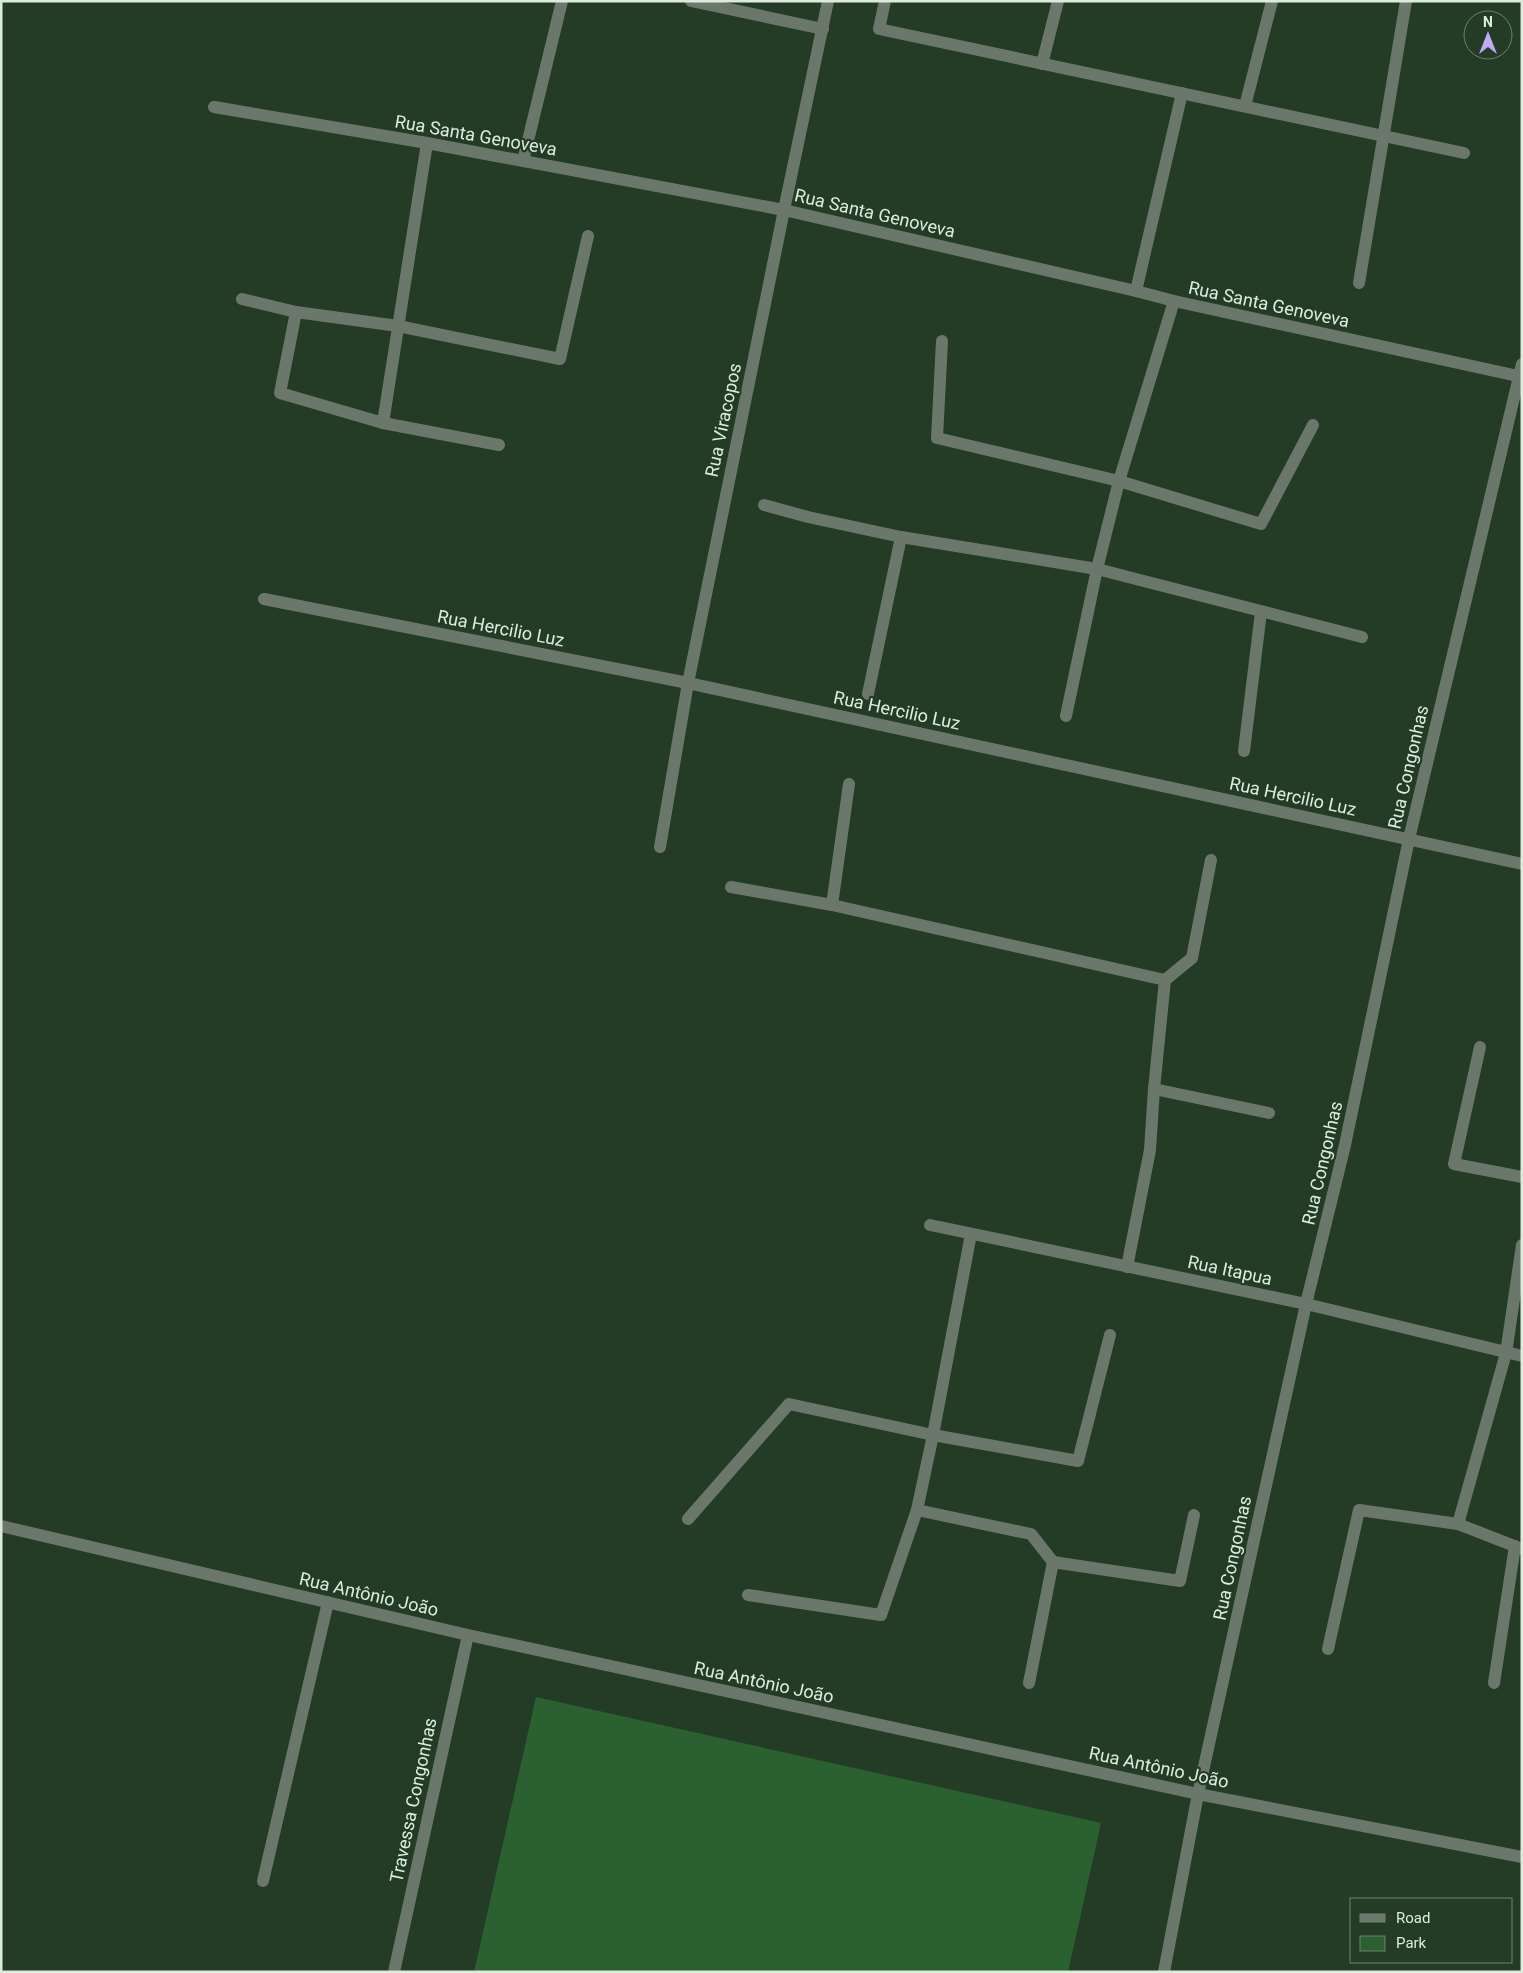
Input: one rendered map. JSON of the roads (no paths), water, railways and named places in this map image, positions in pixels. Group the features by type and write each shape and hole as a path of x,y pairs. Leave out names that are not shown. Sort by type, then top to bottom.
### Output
{"street":[{"path":"523,161 562,1"},
{"path":"691,1 731,6 823,29"},
{"name":"Rua Viracopos","path":"660,846 688,683 828,1"},
{"path":"885,1 879,29 1464,153"},
{"path":"1042,64 1058,1"},
{"path":"1245,106 1272,1"},
{"path":"1359,283 1406,1"},
{"path":"1136,291 1182,93"},
{"name":"Rua Santa Genoveva","path":"214,107 523,161 784,210 1174,301 1520,377"},
{"path":"383,423 426,144"},
{"path":"242,299 296,312 398,326 560,359 588,236"},
{"path":"1066,716 1097,569 1119,481 1174,301"},
{"path":"296,312 280,392 383,423 499,445"},
{"path":"942,341 936,438 1119,481 1260,524 1313,425"},
{"name":"Rua Congonhas","path":"1164,1972 1198,1794 1306,1304 1345,1145 1409,839 1522,364"},
{"path":"764,505 808,517 901,537 1097,569 1362,637"},
{"path":"868,694 901,537"},
{"name":"Rua Hercilio Luz","path":"264,599 688,683 1522,864"},
{"path":"1244,751 1261,612"},
{"path":"832,905 849,784"},
{"path":"1127,1267 1150,1150 1165,980 1192,958 1211,860"},
{"path":"732,887 832,905 1165,980"},
{"path":"1480,1046 1454,1164 1522,1176"},
{"path":"1154,1090 1269,1113"},
{"name":"Rua Itapua","path":"930,1225 1306,1304 1522,1356"},
{"path":"748,1595 881,1615 917,1510 971,1234"},
{"path":"1458,1524 1506,1353 1522,1245"},
{"path":"688,1519 788,1404 933,1436 1078,1461 1110,1336"},
{"path":"917,1510 1031,1534 1053,1562 1180,1581 1194,1515"},
{"path":"1328,1649 1359,1510 1458,1524 1518,1548 1494,1683"},
{"name":"Rua Antônio João","path":"1,1526 468,1636 1198,1794 1522,1857"},
{"path":"1029,1683 1053,1562"},
{"path":"263,1882 328,1602"},
{"name":"Travessa Congonhas","path":"394,1972 468,1636"}]}
